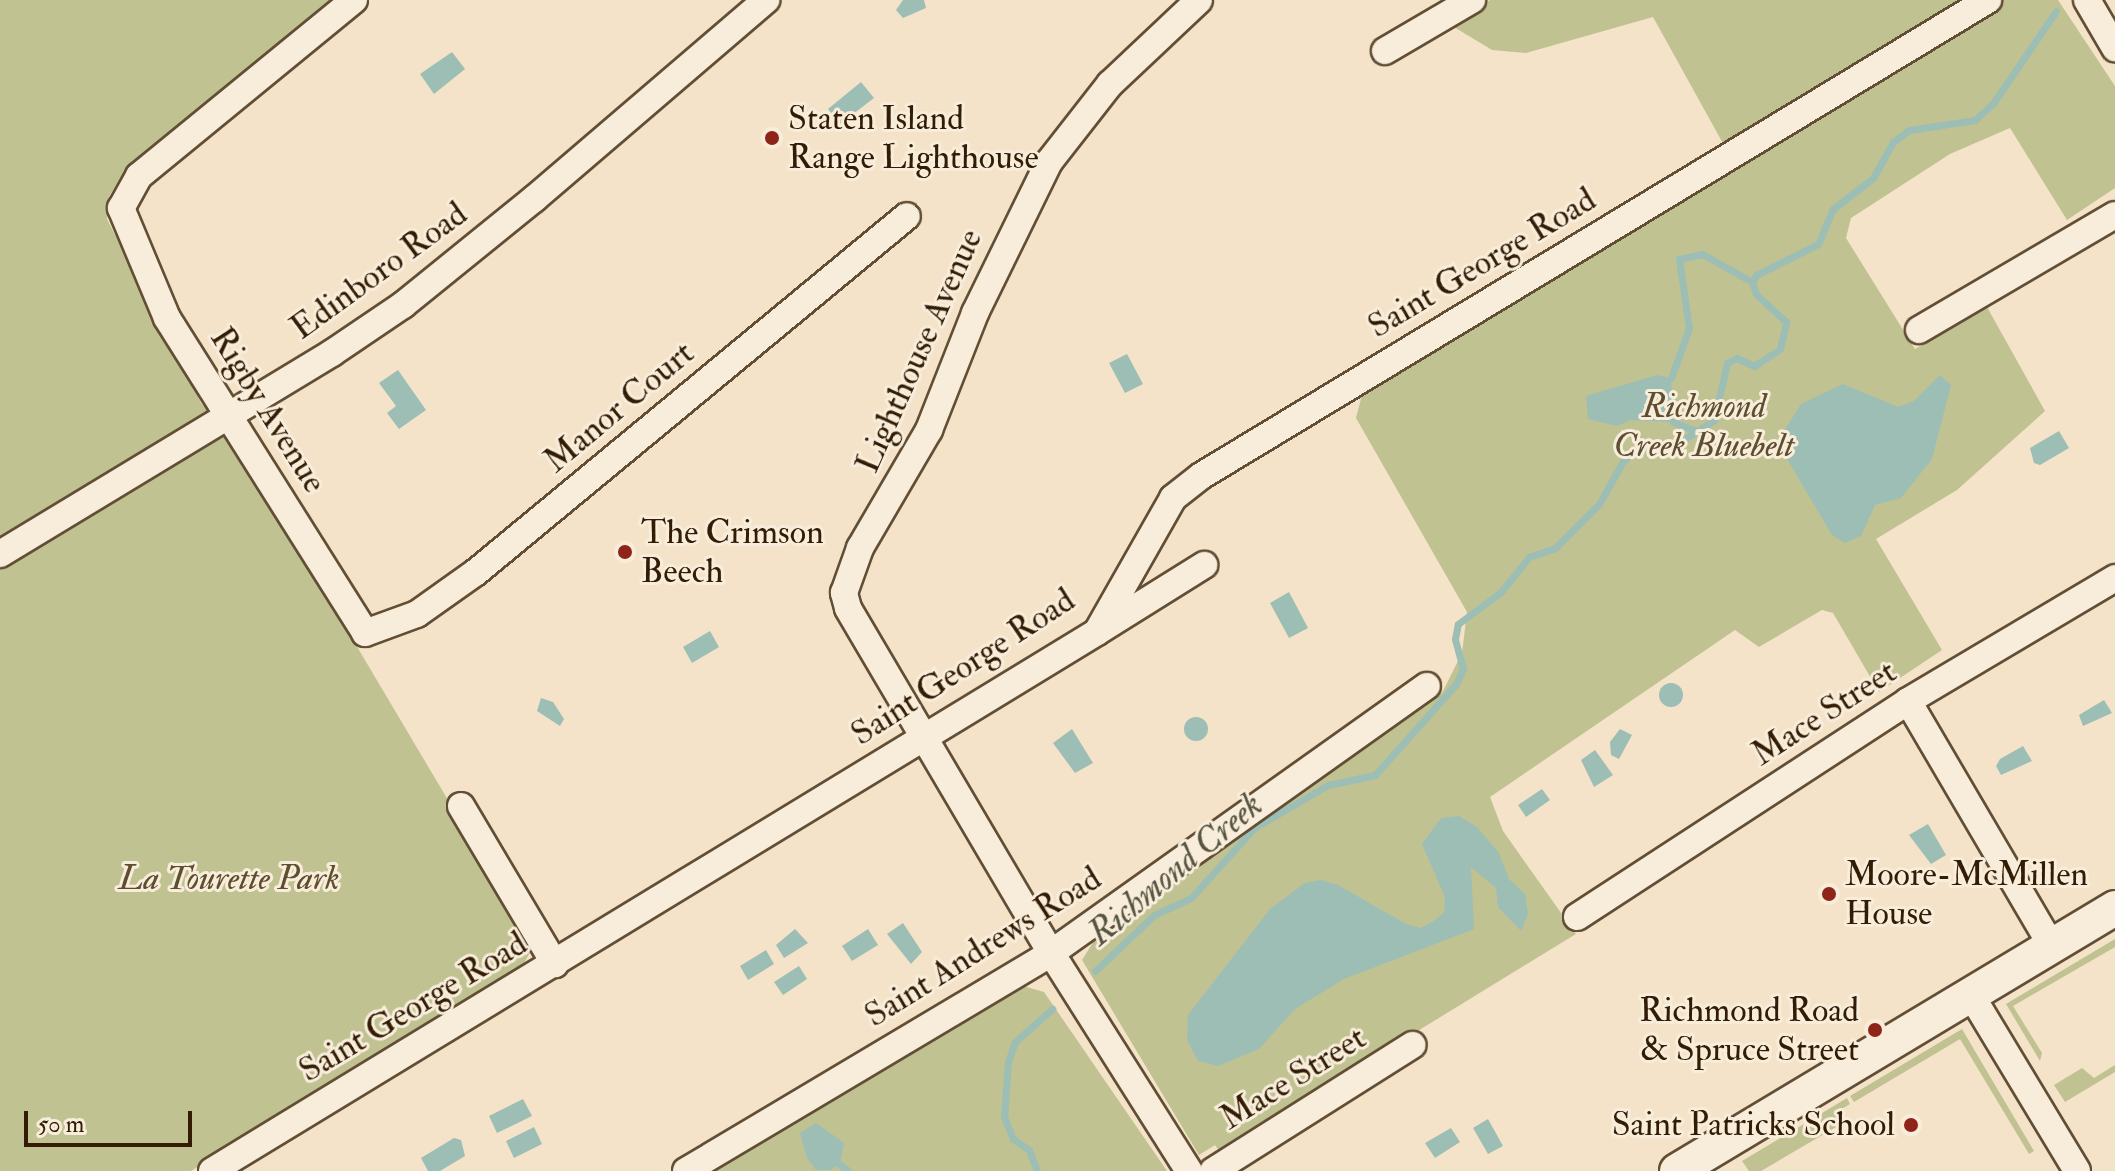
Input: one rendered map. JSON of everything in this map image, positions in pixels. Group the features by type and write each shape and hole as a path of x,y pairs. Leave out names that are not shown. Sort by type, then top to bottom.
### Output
{"street":[{"name":"Rigby Avenue","path":"354,0 139,176 127,194 123,218 167,318 231,414 365,633"},
{"name":"Edinboro Road","path":"0,554 332,353 466,256 766,0"},
{"name":"Lighthouse Avenue","path":"1189,1171 1051,953 848,608 847,573 929,430 975,313 1049,162 1101,93 1199,0"},
{"path":"1385,51 1472,0"},
{"name":"Saint George Road","path":"212,1171 1097,632 1173,498 1201,476 1988,0"},
{"path":"2087,0 2115,48"},
{"path":"1919,330 2115,215"},
{"name":"Manor Court","path":"365,633 417,614 475,573 907,216"},
{"path":"1097,632 1204,565"},
{"name":"Mace Street","path":"1577,917 1908,701 2115,578"},
{"name":"Saint Andrews Road","path":"686,1171 1051,953 1427,686"},
{"path":"1908,701 2052,946"},
{"path":"461,806 555,964"},
{"path":"1677,1171 2115,908"},
{"path":"1971,995 2077,1171"},
{"name":"Mace Street","path":"1213,1171 1412,1045"}],"green space":[{"name":"La Tourette Park","path":"0,0 334,0 120,178 108,198 107,219 201,403 235,441 534,945 522,967 191,1171 0,1171"},
{"path":"1490,0 1962,0 1725,147 1653,17 1526,53 1492,50 1449,24"},
{"name":"Richmond Creek Bluebelt","path":"2002,0 2058,0 2115,86 2115,188 2067,220 2010,128 1950,154 1851,218 1846,238 1915,349 1987,307 2045,411 1957,490 1876,539 1942,650 1879,692 1833,613 1822,610 1759,647 1735,630 1490,797 1503,831 1576,934 1220,1152 1215,1145 1199,1155 1082,960 1097,936 1442,693 1462,653 1467,612 1356,418 1364,387 1819,117"},
{"path":"2115,939 2115,947 2013,1006 2042,1053 2040,1061 2006,1004"},
{"path":"1020,985 1044,992 1167,1171 711,1171"},
{"path":"1962,1029 2034,1151 2029,1154 1960,1039 1854,1102 1850,1096"},
{"path":"2115,1065 2115,1072 2065,1102 2054,1085 2082,1068 2094,1078"},
{"path":"1847,1098 1850,1104 1837,1112 1843,1123 1761,1171 1749,1171 1742,1161"}],"water":[{"path":"903,0 924,0 926,8 903,18 896,10"},
{"path":"452,52 465,69 434,94 420,74"},
{"path":"861,82 874,98 840,124 828,109"},
{"path":"1127,354 1143,384 1125,393 1109,363"},
{"path":"398,370 426,410 399,429 387,413 396,406 379,383"},
{"path":"1657,375 1671,378 1673,422 1631,420 1617,426 1588,419 1586,396"},
{"path":"1940,375 1951,385 1932,459 1901,498 1875,505 1861,536 1845,543 1832,535 1781,449 1786,428 1801,404 1843,384 1898,407 1914,401"},
{"path":"2059,431 2069,448 2040,465 2034,463 2030,448"},
{"path":"1289,592 1308,628 1289,638 1270,603"},
{"path":"710,631 719,647 692,663 683,647"},
{"path":"1671,683 1680,686 1683,695 1680,704 1671,707 1662,704 1659,695 1662,686"},
{"path":"541,698 553,702 564,719 560,726 537,711"},
{"path":"2104,700 2112,713 2083,726 2079,715"},
{"path":"1196,717 1204,721 1208,729 1204,737 1196,741 1188,737 1184,729 1188,721"},
{"path":"1072,729 1093,763 1075,773 1053,743"},
{"path":"1620,729 1632,735 1619,759 1611,755 1610,742"},
{"path":"2023,746 2032,761 2001,775 1996,766 2000,759"},
{"path":"1595,750 1613,775 1594,787 1581,760"},
{"path":"1542,789 1550,800 1526,817 1518,805"},
{"path":"1459,816 1477,827 1499,853 1509,879 1525,894 1528,914 1521,931 1498,907 1496,888 1471,867 1474,929 1344,979 1295,1009 1259,1049 1218,1066 1198,1061 1187,1040 1188,1015 1270,909 1305,883 1321,880 1338,885 1406,924 1420,928 1444,912 1445,897 1422,844 1441,818"},
{"path":"1928,824 1946,855 1931,864 1909,835"},
{"path":"903,923 922,952 911,964 887,934"},
{"path":"795,929 808,943 784,958 776,945"},
{"path":"868,929 878,945 852,961 842,946"},
{"path":"766,950 774,964 748,980 740,966"},
{"path":"799,966 807,979 783,995 774,982"},
{"path":"523,1099 532,1116 497,1133 489,1116"},
{"path":"1488,1119 1503,1146 1488,1154 1473,1128"},
{"path":"816,1123 844,1143 840,1163 830,1170 816,1170 807,1158 800,1133"},
{"path":"534,1127 542,1144 514,1158 506,1141"},
{"path":"1451,1128 1460,1142 1435,1158 1425,1143"},
{"path":"454,1138 461,1140 465,1156 440,1171 428,1171 421,1158"}],"waterway":[{"name":"Richmond Creek","path":"1095,971 1154,915 1191,898 1254,828 1328,785 1375,775 1456,684 1463,669 1455,639 1458,624 1501,592 1529,557 1555,548 1599,504 1623,461 1638,449 1674,446 1714,420 1727,363 1737,358 1754,366 1780,349 1786,322 1756,294 1752,282 1756,275 1818,244 1833,209 1873,178 1893,142 1909,130 1975,120 1994,102 2056,11"},
{"path":"1671,378 1689,328 1679,259 1702,254 1752,282"},
{"path":"1673,422 1701,433"},
{"name":"Richmond Creek","path":"1037,1171 1029,1150 1013,1139 1004,1117 1008,1062 1015,1042 1052,1009"},
{"path":"831,1158 848,1171"}],"place":[{"name":"Staten Island Range Lighthouse","path":"772,138"},
{"name":"The Crimson Beech","path":"625,552"},
{"name":"Moore-McMillen House","path":"1829,894"},
{"name":"Richmond Road & Spruce Street","path":"1875,1030"},
{"name":"Saint Patricks School","path":"1911,1125"}]}
